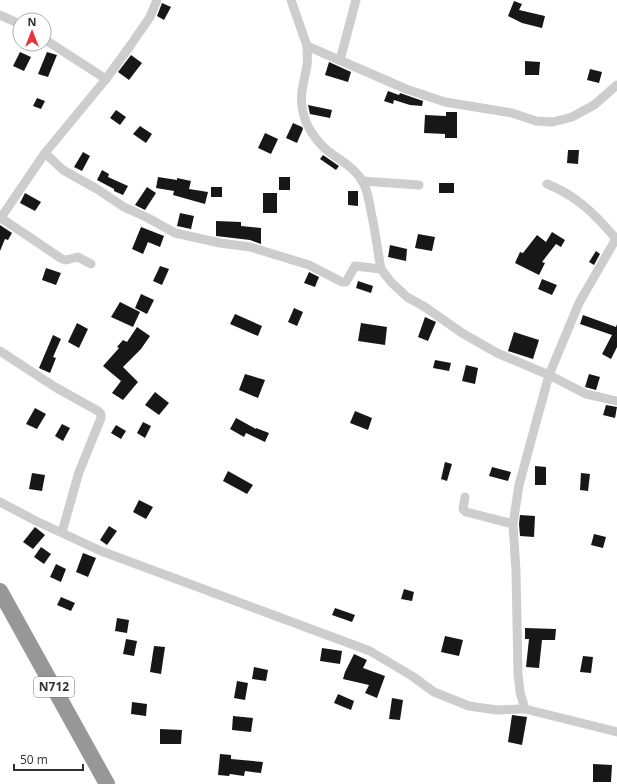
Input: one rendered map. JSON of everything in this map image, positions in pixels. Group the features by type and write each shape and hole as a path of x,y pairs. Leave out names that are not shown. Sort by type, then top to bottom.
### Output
{"highway":[{"name":"N712","path":"0,591 107,784"}],"street":[{"path":"90,264 78,258 66,260 62,259 0,219 45,153 106,78 150,17 157,0"},
{"path":"290,0 307,46 307,63 301,94 301,104 306,121 321,144 332,154 345,162 358,174 362,181 368,194 381,269 391,282 407,298 425,307 462,333 497,353 548,375 586,394 617,401"},
{"path":"340,60 356,0"},
{"path":"0,15 12,20"},
{"path":"52,43 106,78"},
{"path":"307,46 406,89 445,102 512,113 536,121 553,122 572,117 594,105 617,85"},
{"path":"45,153 63,170 97,189 124,207 148,218 175,234 250,247 308,265 342,282 346,282 348,280 355,266 381,269"},
{"path":"362,181 419,185"},
{"path":"524,709 518,674 516,571 513,524 519,485 548,375 579,303 617,238 579,201 559,189 547,184"},
{"path":"0,351 55,387 101,414 101,418 79,472 62,532"},
{"path":"465,497 463,509 466,512 513,524"},
{"path":"0,502 36,521 101,551 370,651 412,676 434,692 469,706 497,710 524,709 617,732"}],"building":[{"path":"514,1 522,4 519,10 545,16 542,28 522,23 508,16"},
{"path":"162,3 171,7 164,20 157,16"},
{"path":"20,52 31,57 24,71 13,66"},
{"path":"47,52 57,55 48,77 38,74"},
{"path":"131,55 142,63 129,80 118,72"},
{"path":"525,61 540,62 539,75 525,75"},
{"path":"329,62 351,72 348,82 325,75"},
{"path":"590,69 602,72 599,83 587,80"},
{"path":"388,91 399,95 400,93 423,101 422,106 410,105 394,100 393,104 384,101"},
{"path":"37,98 45,101 41,109 33,106"},
{"path":"308,105 332,110 330,118 310,114"},
{"path":"116,110 126,117 120,125 110,118"},
{"path":"446,112 457,112 457,138 445,138 445,134 424,133 425,115 446,116"},
{"path":"293,123 302,127 303,129 297,143 286,138"},
{"path":"140,126 152,134 146,143 133,134"},
{"path":"265,133 278,139 271,154 258,148"},
{"path":"568,150 579,150 578,164 567,163"},
{"path":"83,152 90,156 82,171 74,167"},
{"path":"323,155 339,166 336,170 320,159"},
{"path":"102,170 109,174 108,177 128,186 123,195 97,180"},
{"path":"158,177 177,180 177,178 191,181 189,189 208,192 205,204 173,195 174,191 156,188"},
{"path":"279,177 290,177 290,190 279,190"},
{"path":"439,183 454,183 454,193 439,193"},
{"path":"147,187 156,193 145,210 135,205"},
{"path":"211,187 222,187 222,197 211,197"},
{"path":"348,191 358,191 358,206 348,205"},
{"path":"25,193 41,202 35,211 20,203"},
{"path":"263,193 277,193 277,213 263,213"},
{"path":"180,213 194,216 191,229 177,226"},
{"path":"216,221 241,222 241,226 261,228 261,244 250,240 216,236"},
{"path":"0,225 12,233 8,240 5,239 0,251"},
{"path":"141,227 164,236 160,247 148,242 143,254 132,249"},
{"path":"552,232 565,240 561,247 556,244 542,262 545,263 539,275 515,263 520,252 523,253 537,235 546,242"},
{"path":"418,234 435,237 432,251 415,248"},
{"path":"390,245 407,249 406,261 388,257"},
{"path":"596,251 600,254 594,265 589,262"},
{"path":"160,266 169,269 162,285 153,281"},
{"path":"46,268 61,273 56,285 42,280"},
{"path":"309,272 319,277 315,287 304,283"},
{"path":"542,279 557,285 552,295 538,289"},
{"path":"358,281 373,286 371,293 356,288"},
{"path":"141,294 154,300 147,314 135,308"},
{"path":"120,302 140,312 133,327 111,317"},
{"path":"294,308 303,312 297,326 288,322"},
{"path":"235,314 262,326 258,336 230,324"},
{"path":"583,315 616,327 617,324 617,347 611,359 602,354 612,335 580,324"},
{"path":"425,317 436,322 428,341 418,337"},
{"path":"77,323 88,329 79,348 68,342"},
{"path":"361,323 387,327 385,345 358,341"},
{"path":"137,327 150,336 141,349 123,367 138,382 123,400 112,393 121,381 103,366 119,348 117,347 123,340 127,342"},
{"path":"514,332 539,340 533,359 508,351"},
{"path":"53,335 61,339 53,357 56,358 50,373 39,368"},
{"path":"435,360 451,363 449,371 433,368"},
{"path":"466,365 478,368 475,384 462,381"},
{"path":"245,374 265,380 258,398 239,390"},
{"path":"589,374 600,377 596,390 585,387"},
{"path":"155,392 169,403 159,415 145,405"},
{"path":"606,405 617,407 615,418 603,415"},
{"path":"35,408 46,414 37,429 26,424"},
{"path":"355,411 372,418 368,430 350,423"},
{"path":"236,418 256,429 269,433 265,442 246,433 244,437 230,429"},
{"path":"143,422 151,426 145,438 137,433"},
{"path":"62,424 70,428 63,441 55,436"},
{"path":"116,425 126,431 121,439 111,433"},
{"path":"445,462 452,464 447,481 441,479"},
{"path":"535,466 546,467 546,485 535,485"},
{"path":"492,467 511,472 508,481 489,476"},
{"path":"228,471 253,485 247,494 223,481"},
{"path":"32,473 45,475 42,491 29,489"},
{"path":"581,473 590,474 588,491 580,490"},
{"path":"139,500 153,507 146,519 133,512"},
{"path":"520,515 535,516 534,537 520,536"},
{"path":"109,526 117,531 107,545 100,540"},
{"path":"35,527 45,535 33,549 23,542"},
{"path":"594,534 606,537 603,548 591,545"},
{"path":"41,547 51,554 44,564 34,557"},
{"path":"83,553 96,558 88,577 76,572"},
{"path":"56,564 66,569 61,582 50,577"},
{"path":"404,589 414,592 412,601 401,599"},
{"path":"61,597 75,603 71,611 57,605"},
{"path":"335,608 355,615 352,622 332,615"},
{"path":"117,618 129,620 127,633 115,631"},
{"path":"525,628 556,629 555,640 542,640 539,668 526,667 529,639 525,639"},
{"path":"445,636 463,640 459,656 441,652"},
{"path":"126,639 137,641 134,656 123,654"},
{"path":"154,646 165,647 161,674 150,672"},
{"path":"322,648 342,651 340,664 320,661"},
{"path":"354,654 367,660 363,668 385,676 377,698 365,693 369,685 343,679"},
{"path":"583,656 593,657 591,673 580,672"},
{"path":"254,667 268,670 266,681 252,679"},
{"path":"237,681 248,683 245,700 234,698"},
{"path":"338,694 354,701 351,710 334,703"},
{"path":"392,698 403,700 400,720 389,719"},
{"path":"132,702 147,704 146,716 131,714"},
{"path":"512,715 527,717 522,745 508,742"},
{"path":"233,716 253,718 251,732 232,730"},
{"path":"160,729 182,730 181,744 160,744"},
{"path":"220,754 231,755 231,759 263,762 261,773 245,771 244,776 230,774 229,776 218,775"},
{"path":"593,764 612,765 611,782 593,782"}]}
